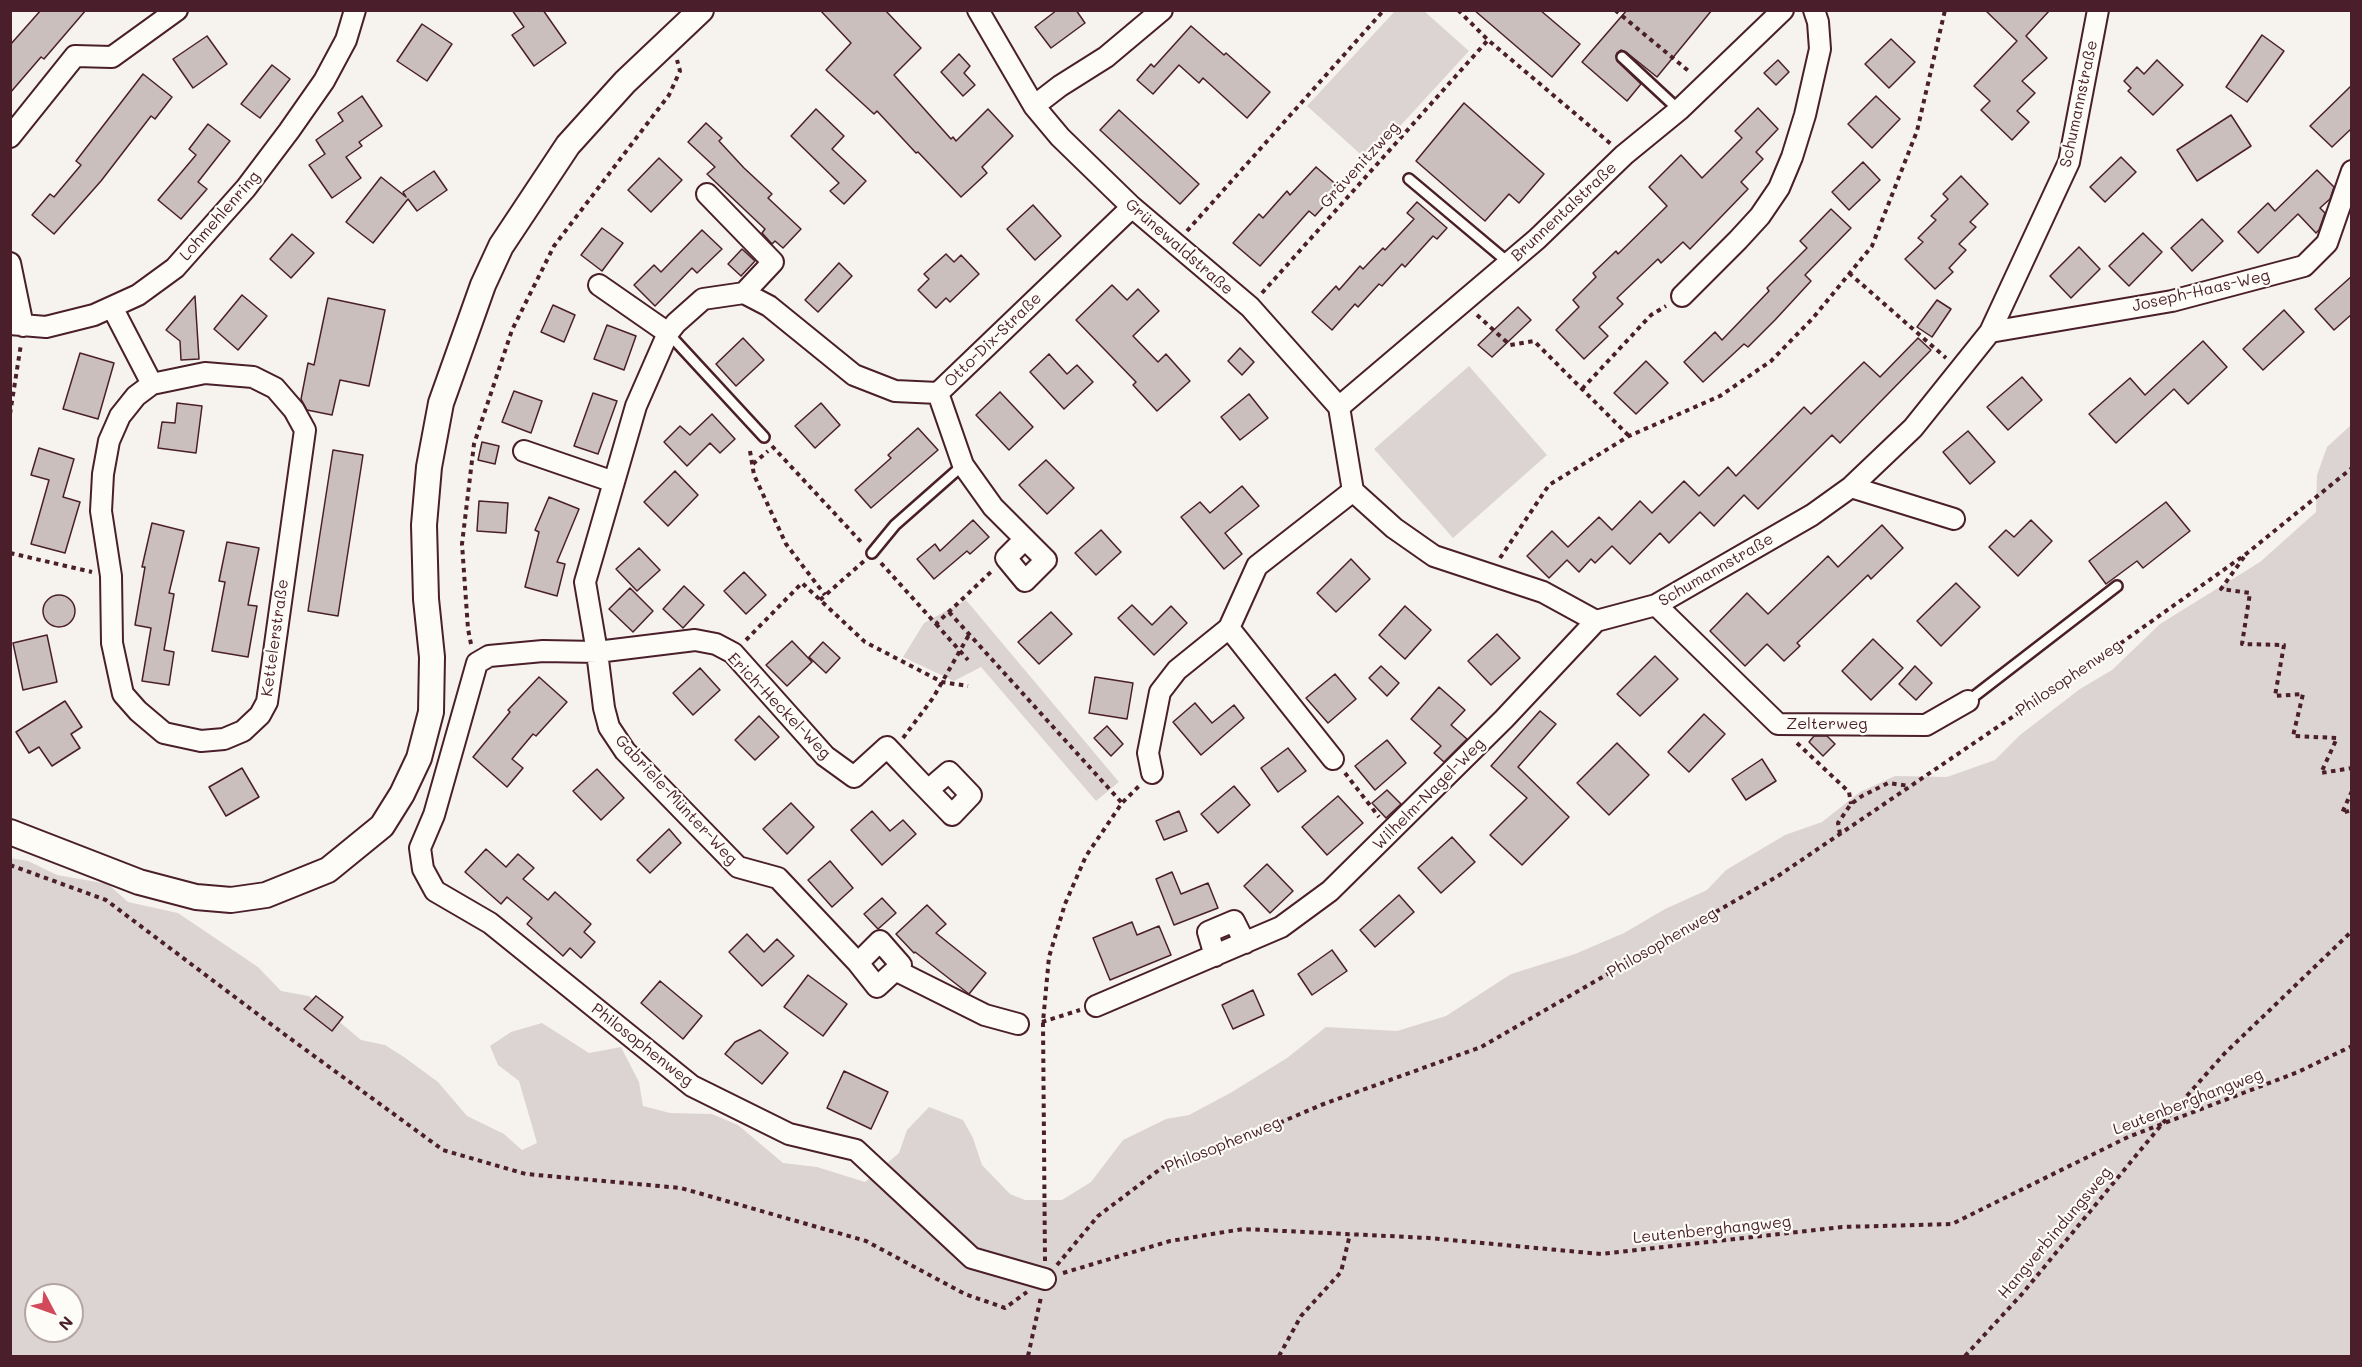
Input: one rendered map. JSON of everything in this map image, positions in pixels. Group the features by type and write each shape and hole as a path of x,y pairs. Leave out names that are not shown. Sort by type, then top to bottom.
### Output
{"street":[{"path":"10,136 75,56 112,57 177,10"},
{"name":"Lohmehlenring","path":"17,325 46,327 94,315 138,295 175,268 246,188 324,81 346,40 355,10"},
{"path":"10,832 139,882 196,897 231,900 266,895 328,870 382,825 402,795 419,758 431,711 432,657 426,599 424,525 429,467 441,403 483,285 501,246 568,145 625,82 701,10"},
{"name":"Grünewaldstraße","path":"978,10 1034,106 1060,137 1132,207 1250,307 1339,407"},
{"path":"1034,106 1060,86 1106,57 1162,10"},
{"name":"Brunnentalstraße","path":"1339,407 1537,239 1624,155 1679,110 1784,10"},
{"path":"1682,296 1760,216 1779,188 1792,157 1805,115 1820,49 1818,22 1814,10"},
{"name":"Schumannstraße","path":"1596,621 1656,605 1812,515 1851,487 1913,428 1990,332 2069,162 2100,11"},
{"name":"Joseph-Haas-Weg","path":"1990,332 2172,301 2304,266 2327,243 2352,171"},
{"path":"477,663 489,656 543,651 597,652 585,582 636,406 668,333 703,299 744,293 773,262 707,194"},
{"name":"Otto-Dix-Straße","path":"744,293 769,306 854,375 895,391 938,393 1132,207"},
{"path":"10,263 17,325"},
{"path":"599,285 668,333"},
{"path":"112,306 152,384"},
{"name":"Kettelerstraße","path":"205,373 253,377 275,388 294,410 305,430 267,702 260,715 243,731 224,740 201,741 164,733 138,711 123,694 112,643 111,576 101,511 103,474 110,441 120,416 136,396 152,384 205,373"},
{"path":"938,393 963,465 993,507 1025,539"},
{"path":"1339,407 1353,491 1394,528 1434,556 1543,592 1596,621"},
{"path":"524,451 614,482"},
{"path":"1851,487 1954,519"},
{"path":"1152,773 1148,753 1160,692 1177,670 1229,628 1257,566 1353,491"},
{"name":"Zelterweg","path":"1656,605 1778,724 1926,725 1968,701"},
{"name":"Wilhelm-Nagel-Weg","path":"1096,1006 1281,927 1330,891 1504,719 1596,621"},
{"path":"1229,628 1333,759"},
{"name":"Erich-Heckel-Weg","path":"597,652 695,640 716,644 733,653 825,756 854,777 887,747"},
{"name":"Gabriele-Münter-Weg","path":"597,652 604,708 609,728 626,751 738,867 778,878 858,963 877,987 896,970"},
{"name":"Philosophenweg","path":"477,663 434,815 420,848 423,869 435,891 490,923 692,1086 789,1134 856,1150 972,1258 1045,1278"},
{"path":"887,747 928,790"},
{"path":"858,963 880,941 901,964 896,970 985,1015 1018,1024"}],"lane":[{"path":"1622,57 1679,110"},
{"path":"1409,179 1509,263"},
{"path":"668,333 764,437"},
{"path":"872,553 895,525 963,465"},
{"path":"1968,701 2117,586"}],"path":[{"path":"1175,244 1384,10"},
{"path":"1458,10 1488,40 1624,155"},
{"path":"1615,10 1705,84"},
{"path":"1489,574 1550,485 1629,436 1720,396 1771,361 1813,318 1872,246 1917,131 1945,10"},
{"path":"477,663 468,629 462,544 474,444 512,330 554,246 669,94 680,71 671,39"},
{"name":"Grävenitzweg","path":"1250,307 1488,40"},
{"path":"1849,273 1959,370"},
{"path":"1582,389 1651,315 1682,296"},
{"path":"1463,302 1509,345 1534,341 1629,436"},
{"path":"10,414 17,325"},
{"path":"753,465 773,447"},
{"path":"750,451 754,475 786,544 825,595"},
{"name":"Philosophenweg","path":"1045,1278 1098,1216 1163,1167 1242,1139 1321,1105 1481,1047 1778,876 2114,648 2246,554 2352,468"},
{"path":"10,553 111,576"},
{"path":"819,600 872,553"},
{"path":"2246,554 2221,589 2250,593 2242,644 2284,645 2275,696 2303,694 2293,736 2337,738 2321,773 2352,768"},
{"path":"961,601 980,583"},
{"path":"733,653 802,584 865,642 942,682 968,686"},
{"path":"949,612 1122,803"},
{"path":"936,624 968,660"},
{"path":"887,747 903,737 933,698 970,633"},
{"path":"1797,742 1849,792 1851,804"},
{"path":"1333,759 1391,831"},
{"path":"1028,1356 1045,1278 1043,1022 1049,957 1065,904 1086,856 1122,803 1152,773"},
{"path":"1840,834 1838,823 1851,804 1862,796 1888,783 1911,786"},
{"path":"2352,791 2342,813 2352,810"},
{"path":"10,865 106,900 443,1150 526,1174 681,1188 866,1241 965,1294 1005,1308 1045,1278"},
{"name":"Hangverbindungsweg","path":"1965,1356 2029,1285 2162,1124 2224,1054 2352,931"},
{"path":"1018,1024 1043,1022 1096,1006"},
{"name":"Leutenberghangweg","path":"1045,1278 1170,1241 1243,1229 1429,1238 1601,1254 1842,1227 1952,1224 2128,1137 2298,1072 2352,1046"},
{"path":"1279,1356 1301,1316 1341,1272 1350,1234"}],"shaded area":[{"path":"1395,11 1424,11 1469,51 1368,161 1307,106"},
{"path":"1469,366 1547,455 1453,538 1374,449"},
{"path":"2351,425 2351,1356 11,1356 10,858 28,861 57,875 108,884 128,902 178,913 258,967 281,991 309,996 361,1040 385,1045 404,1057 438,1082 467,1116 504,1134 522,1150 537,1143 519,1081 498,1065 490,1046 511,1032 542,1023 589,1053 621,1047 639,1082 643,1106 670,1113 712,1114 738,1125 783,1163 817,1167 865,1182 899,1153 907,1130 929,1107 963,1120 973,1138 982,1165 1010,1194 1025,1200 1062,1200 1091,1182 1123,1140 1166,1119 1189,1115 1232,1092 1287,1058 1326,1027 1397,1031 1446,1016 1511,974 1575,954 1624,933 1665,909 1707,890 1726,870 1785,835 1822,822 1860,792 1895,776 1947,777 1995,760 2020,735 2080,689 2112,670 2160,624 2260,562 2316,512 2317,475 2327,447"},
{"path":"966,600 1119,782 1096,801 981,667 954,681 903,657 924,623"}],"building":[{"path":"41,10 86,10 44,59 41,57 10,93 10,45"},
{"path":"512,10 543,10 566,43 534,66 512,35 524,27"},
{"path":"820,10 885,10 921,48 894,75 951,139 953,137 956,141 988,109 1013,136 982,167 987,173 961,197 877,111 874,114 826,70 851,43"},
{"path":"1057,10 1076,10 1085,23 1051,48 1035,27"},
{"path":"1474,10 1540,10 1580,44 1552,77"},
{"path":"1627,10 1712,10 1657,77 1626,52 1621,50 1617,53 1617,61 1641,84 1627,101 1582,62"},
{"path":"1985,10 2050,10 2026,36 2047,58 2022,81 2035,93 2017,111 2029,122 2012,140 1981,110 1990,101 1974,86 2017,41"},
{"path":"422,24 452,44 427,81 397,61"},
{"path":"1191,26 1270,92 1247,118 1203,78 1199,83 1179,65 1153,94 1137,80 1151,64 1154,67"},
{"path":"2262,35 2284,51 2247,102 2226,87"},
{"path":"207,36 227,64 193,88 173,59"},
{"path":"1891,39 1915,62 1889,88 1865,64"},
{"path":"959,54 970,66 964,73 975,85 963,96 941,72"},
{"path":"1778,60 1789,72 1776,85 1764,73"},
{"path":"2157,60 2183,85 2153,115 2128,91 2131,88 2124,81 2137,67 2144,74"},
{"path":"272,65 290,79 260,118 241,104"},
{"path":"143,74 172,97 155,119 151,116 101,181 54,234 32,215 50,194 54,197 81,165 76,161"},
{"path":"2352,85 2352,128 2332,147 2310,126"},
{"path":"362,96 382,126 359,142 362,146 346,157 361,178 332,198 309,165 325,154 316,140 343,121 338,113"},
{"path":"1876,96 1900,119 1872,148 1848,124"},
{"path":"1464,103 1544,174 1519,203 1509,194 1485,221 1416,161"},
{"path":"1758,108 1778,129 1756,152 1763,159 1741,182 1748,189 1690,249 1683,242 1661,263 1658,259 1617,298 1623,304 1599,327 1608,336 1584,359 1556,330 1579,307 1573,300 1596,277 1593,273 1616,251 1618,254 1667,206 1649,187 1681,155 1702,178 1742,138 1735,131"},
{"path":"816,109 844,136 832,149 866,181 844,204 830,191 839,183 791,136"},
{"path":"1119,110 1199,184 1180,204 1100,130"},
{"path":"2231,115 2251,146 2197,181 2177,150"},
{"path":"706,123 722,138 719,141 744,168 772,194 768,198 801,229 783,248 775,241 772,244 762,233 765,229 707,174 715,167 688,142"},
{"path":"208,124 230,141 198,182 207,189 181,219 158,200 196,155 189,149"},
{"path":"2121,157 2136,172 2105,202 2090,187"},
{"path":"659,158 682,180 651,212 628,190"},
{"path":"1863,162 1880,180 1849,210 1832,192"},
{"path":"1316,167 1340,188 1315,216 1309,211 1260,266 1233,243 1259,214 1263,218 1287,191 1290,195"},
{"path":"2317,170 2334,187 2330,199 2320,208 2325,213 2319,230 2316,233 2298,214 2258,253 2238,232 2268,203 2275,211"},
{"path":"434,171 447,190 417,211 408,199 373,243 346,222 381,177 406,197 403,192"},
{"path":"1961,176 1988,204 1970,222 1976,227 1959,244 1966,250 1949,268 1953,272 1935,289 1905,259 1923,242 1918,238 1936,220 1931,216 1948,199 1943,194"},
{"path":"1417,202 1447,228 1437,239 1433,236 1405,267 1402,264 1358,307 1355,304 1332,330 1312,312 1336,286 1339,290 1360,266 1363,269 1383,248 1385,250 1414,219 1407,213"},
{"path":"1033,205 1061,236 1035,260 1007,229"},
{"path":"1831,209 1851,228 1805,275 1811,281 1775,320 1748,347 1744,344 1703,382 1684,362 1715,332 1722,340 1769,291 1767,288 1807,248 1800,241"},
{"path":"2202,219 2223,241 2192,271 2171,248"},
{"path":"602,228 623,243 602,271 581,255"},
{"path":"702,230 722,249 697,273 692,268 655,306 634,285 654,265 661,272"},
{"path":"2143,233 2162,252 2129,286 2109,266"},
{"path":"292,234 314,253 291,278 270,259"},
{"path":"2079,247 2100,269 2071,298 2050,276"},
{"path":"742,249 755,261 741,276 728,264"},
{"path":"946,254 954,262 961,255 979,274 950,302 946,298 936,308 918,290 929,279 924,274"},
{"path":"839,263 852,276 818,312 805,300"},
{"path":"2352,276 2352,314 2334,330 2315,309"},
{"path":"1112,285 1127,300 1138,289 1159,311 1133,336 1158,362 1166,354 1190,381 1157,411 1133,385 1136,382 1076,320"},
{"path":"242,295 267,316 238,350 214,329"},
{"path":"195,296 199,359 181,360 180,341 166,330"},
{"path":"328,298 385,310 369,386 340,380 332,415 307,410 301,399 308,363 314,365"},
{"path":"1937,300 1951,309 1932,337 1917,327"},
{"path":"553,305 575,315 564,342 541,332"},
{"path":"1518,307 1531,320 1492,357 1478,345"},
{"path":"2284,310 2304,332 2263,370 2243,349"},
{"path":"607,325 636,336 624,370 594,359"},
{"path":"743,338 764,360 736,386 716,364"},
{"path":"1918,338 1931,350 1840,443 1832,435 1758,509 1744,495 1714,526 1700,512 1669,543 1660,533 1630,564 1612,546 1595,563 1591,559 1579,572 1567,560 1549,578 1527,556 1552,531 1568,547 1599,517 1612,530 1640,501 1652,513 1684,481 1699,496 1728,467 1736,476 1804,407 1811,414 1864,362 1880,377"},
{"path":"2203,341 2227,367 2188,404 2174,389 2116,443 2089,414 2130,378 2145,395"},
{"path":"1240,348 1254,362 1242,375 1228,361"},
{"path":"80,353 114,363 98,419 63,409"},
{"path":"1049,354 1067,374 1077,365 1093,382 1064,409 1030,372"},
{"path":"1646,361 1668,383 1636,414 1614,393"},
{"path":"2022,377 2042,400 2008,430 1987,407"},
{"path":"514,391 542,401 531,433 502,422"},
{"path":"1000,392 1033,427 1009,450 976,415"},
{"path":"593,393 617,401 598,454 574,446"},
{"path":"1249,394 1268,418 1240,440 1221,417"},
{"path":"177,403 202,406 196,453 158,448 162,422 175,423"},
{"path":"821,403 840,425 815,448 795,426"},
{"path":"712,414 735,439 720,453 710,443 687,466 664,442 680,426 690,435"},
{"path":"918,428 938,450 871,508 855,490 891,458 888,455"},
{"path":"1968,431 1995,462 1970,484 1943,452"},
{"path":"482,442 499,446 495,464 478,460"},
{"path":"39,448 74,459 63,497 80,502 65,553 31,544 49,480 31,475"},
{"path":"333,450 363,455 338,616 308,611"},
{"path":"1046,460 1074,488 1047,514 1019,485"},
{"path":"675,471 698,495 668,526 644,502"},
{"path":"1242,486 1259,506 1225,533 1242,554 1224,569 1181,517 1200,502 1210,513"},
{"path":"549,497 579,509 557,562 565,564 557,596 525,587 539,532 535,530"},
{"path":"479,501 508,503 506,533 477,531"},
{"path":"2166,502 2190,531 2143,568 2137,561 2106,584 2089,561"},
{"path":"973,520 989,537 970,554 967,551 934,579 917,559 935,544 940,551"},
{"path":"2031,520 2052,541 2018,576 1989,547 2006,530 2014,537"},
{"path":"152,523 184,531 169,593 174,594 164,650 174,652 169,685 142,681 151,628 135,625 145,567 142,567"},
{"path":"1882,525 1903,548 1871,579 1868,575 1797,643 1800,646 1784,661 1767,644 1745,666 1710,631 1747,593 1768,614 1828,556 1838,567"},
{"path":"1101,530 1121,552 1096,575 1075,553"},
{"path":"227,542 259,548 248,605 257,606 248,657 212,651 225,582 219,581"},
{"path":"639,548 660,570 637,591 616,569"},
{"path":"1351,559 1370,579 1336,612 1317,593"},
{"path":"744,572 766,595 746,614 724,591"},
{"path":"1956,583 1980,607 1941,646 1917,621"},
{"path":"684,586 704,605 683,628 663,609"},
{"path":"630,588 653,611 633,632 609,609"},
{"path":"59,595 70,600 75,611 70,622 59,627 48,622 43,611 48,600"},
{"path":"1132,605 1152,625 1171,606 1187,623 1154,655 1118,618"},
{"path":"1405,606 1431,630 1405,659 1379,635"},
{"path":"1051,612 1072,634 1039,664 1018,642"},
{"path":"1497,634 1520,658 1491,685 1468,661"},
{"path":"47,635 57,682 23,690 13,643"},
{"path":"1873,639 1903,668 1871,700 1842,671"},
{"path":"792,641 812,662 787,686 766,665"},
{"path":"823,642 840,658 826,673 809,657"},
{"path":"1655,656 1678,679 1640,716 1617,694"},
{"path":"1381,666 1399,683 1387,696 1369,678"},
{"path":"1915,666 1932,683 1916,700 1899,684"},
{"path":"700,668 720,690 693,715 673,693"},
{"path":"1335,674 1356,699 1328,723 1306,698"},
{"path":"539,677 567,702 536,736 533,734 512,759 523,768 507,787 473,757 510,712 508,710"},
{"path":"1095,677 1133,683 1127,719 1089,713"},
{"path":"1439,687 1465,710 1451,725 1467,739 1444,762 1434,753 1441,746 1411,719"},
{"path":"65,701 82,727 71,734 80,748 52,766 39,747 29,753 16,732"},
{"path":"1195,703 1212,723 1234,705 1244,718 1201,755 1173,722"},
{"path":"1540,711 1556,724 1518,767 1569,817 1522,865 1490,835 1527,798 1491,766"},
{"path":"1704,714 1725,734 1689,772 1668,752"},
{"path":"759,716 779,737 755,760 735,740"},
{"path":"1107,726 1123,744 1111,756 1094,738"},
{"path":"1814,736 1827,736 1835,744 1823,756 1809,742"},
{"path":"1387,740 1406,763 1375,790 1355,766"},
{"path":"1617,743 1649,775 1609,815 1577,783"},
{"path":"1288,748 1306,771 1278,792 1261,768"},
{"path":"1762,759 1776,781 1746,800 1732,779"},
{"path":"242,768 259,797 226,816 209,787"},
{"path":"597,769 624,798 601,820 573,791"},
{"path":"1234,786 1250,805 1218,833 1201,814"},
{"path":"1387,790 1401,804 1386,818 1372,803"},
{"path":"1338,796 1363,823 1327,855 1302,827"},
{"path":"791,803 814,827 787,854 763,829"},
{"path":"872,811 890,831 903,820 916,834 882,865 851,830"},
{"path":"1179,811 1187,831 1164,840 1156,821"},
{"path":"669,829 681,843 650,873 637,860"},
{"path":"1452,837 1475,862 1441,893 1418,868"},
{"path":"486,849 506,867 518,854 534,868 523,879 548,900 555,892 591,924 584,932 595,942 581,958 570,948 563,956 527,924 532,918 507,897 501,904 465,872"},
{"path":"830,861 853,888 832,907 808,880"},
{"path":"1267,864 1293,891 1270,913 1244,886"},
{"path":"1172,872 1181,894 1208,883 1218,908 1174,925 1156,879"},
{"path":"1399,895 1414,912 1375,947 1360,930"},
{"path":"882,898 896,913 878,929 864,914"},
{"path":"927,905 946,924 936,933 986,973 969,994 914,953 896,934"},
{"path":"1132,922 1137,935 1159,926 1171,955 1110,980 1093,938"},
{"path":"747,934 764,952 777,939 794,956 762,986 729,952"},
{"path":"1332,950 1347,971 1312,995 1298,974"},
{"path":"808,975 847,1004 823,1036 784,1007"},
{"path":"660,981 702,1016 683,1039 641,1003"},
{"path":"1253,990 1264,1015 1233,1029 1222,1005"},
{"path":"316,996 343,1017 332,1031 304,1009"},
{"path":"760,1030 788,1053 762,1084 725,1054 735,1042"},
{"path":"844,1071 888,1092 871,1129 827,1108"}]}
